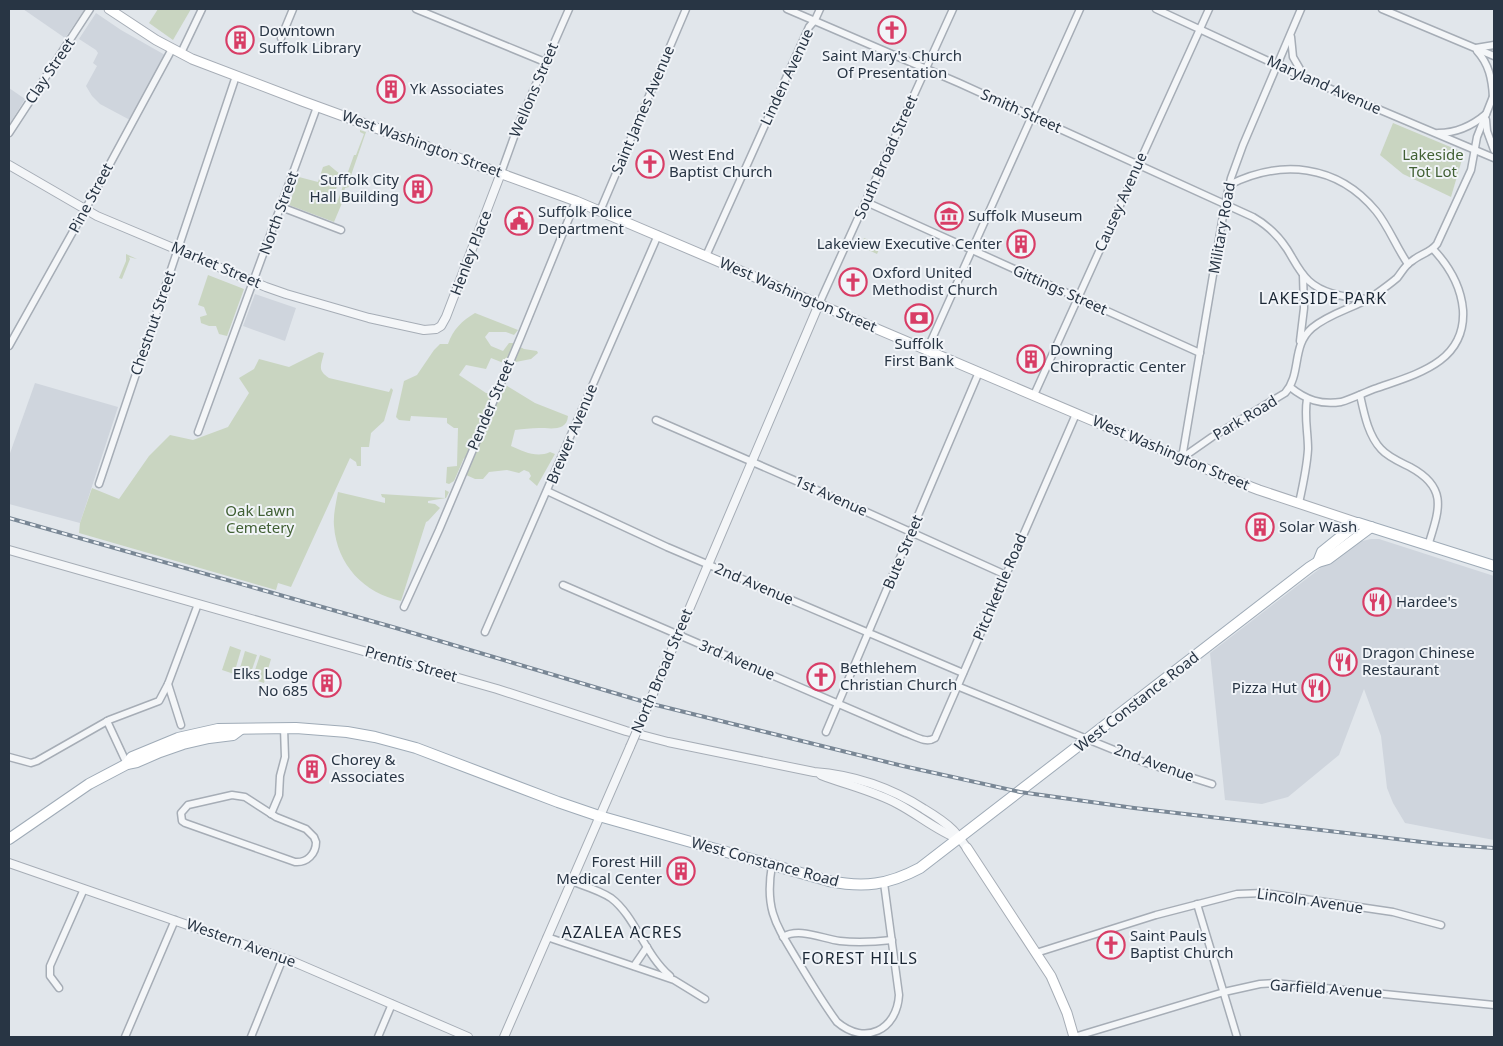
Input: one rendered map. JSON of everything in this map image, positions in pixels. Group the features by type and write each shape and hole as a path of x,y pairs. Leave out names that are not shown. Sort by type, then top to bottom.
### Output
{"main road":[{"name":"West Washington Street","path":"109,9 176,51 317,107 576,201 1254,488 1494,566"},
{"name":"West Constance Road","path":"1318,562 1322,552 1358,523"},
{"name":"West Constance Road","path":"9,839 89,784 126,764 132,757 178,738 218,729 284,728 347,732 398,742 599,816 843,884 865,885 884,883 920,868 959,840 1318,562 1328,559 1371,527"},
{"path":"967,848 1036,953 1060,996 1074,1037"}],"street":[{"name":"Clay Street","path":"9,133 90,9"},
{"name":"Pine Street","path":"9,346 176,51 202,9"},
{"path":"281,38 292,9"},
{"path":"416,9 546,62"},
{"name":"Wellons Street","path":"501,173 519,123 569,9"},
{"name":"Saint James Avenue","path":"600,211 686,9"},
{"name":"Smith Street","path":"787,9 802,12 815,20 1033,116 1253,217 1270,229 1287,249 1303,275"},
{"name":"Linden Avenue","path":"706,256 809,27 820,9"},
{"name":"South Broad Street","path":"820,304 953,9"},
{"path":"927,350 1080,9"},
{"name":"Maryland Avenue","path":"1156,9 1307,78 1494,158"},
{"name":"Causey Avenue","path":"1034,396 1208,9"},
{"name":"Military Road","path":"1182,458 1229,185 1243,145 1301,9"},
{"path":"1296,20 1306,9"},
{"path":"1382,9 1494,56"},
{"path":"1292,31 1291,48 1293,57 1300,71 1307,78"},
{"path":"1474,48 1494,45"},
{"path":"1290,387 1307,399 1331,404 1341,402 1433,366 1448,355 1455,346 1462,326 1462,303 1453,275 1433,249 1471,170 1477,137 1494,96 1487,64 1474,48"},
{"name":"Chestnut Street","path":"99,484 236,76"},
{"name":"North Street","path":"198,432 317,107"},
{"path":"1436,134 1460,130 1470,126 1487,113"},
{"path":"1487,113 1486,131 1494,150"},
{"name":"Market Street","path":"9,165 85,210 254,282 286,294 369,318 424,330 436,329"},
{"path":"1229,185 1258,173 1286,168 1312,171 1338,181 1353,190 1374,209 1389,230 1408,264"},
{"name":"Henley Place","path":"436,329 446,317 501,173"},
{"name":"Pender Street","path":"404,607 439,530 576,201"},
{"name":"Gittings Street","path":"866,202 1200,353"},
{"path":"281,207 341,230"},
{"name":"Brewer Avenue","path":"485,632 658,235"},
{"name":"Park Road","path":"1182,458 1212,437 1283,395 1290,387 1294,378 1299,346 1312,328 1325,319 1368,299 1387,286 1408,264 1433,249"},
{"path":"1303,275 1310,282 1330,292 1342,296 1368,299"},
{"path":"1299,346 1304,308 1303,275"},
{"name":"North Broad Street","path":"504,1037 820,304"},
{"name":"Bute Street","path":"826,732 979,372"},
{"path":"1360,395 1368,426 1378,446 1389,456 1420,472 1437,492 1440,506 1428,546"},
{"path":"1298,503 1307,463 1308,448 1305,410 1307,399"},
{"name":"Pitchkettle Road","path":"912,735 928,741 935,738 1076,414"},
{"name":"1st Avenue","path":"656,420 1006,575"},
{"name":"2nd Avenue","path":"547,491 707,564 963,673"},
{"name":"Prentis Street","path":"9,550 497,689 626,731 668,742 814,772 844,775 889,790 932,814 954,831 959,840"},
{"name":"3rd Avenue","path":"563,585 912,735"},
{"path":"9,757 31,763 37,761 107,721 159,701 168,684 198,604"},
{"path":"168,684 181,725"},
{"name":"2nd Avenue","path":"957,686 1146,763 1212,784"},
{"path":"107,721 126,764"},
{"path":"271,814 279,795 280,776 285,757 284,728"},
{"path":"232,795 245,796 271,814 310,831 314,837 316,847 310,857 305,861 295,862 185,823 180,817 182,809 188,804 232,795"},
{"path":"959,840 967,848"},
{"name":"Western Avenue","path":"9,863 283,958 468,1037"},
{"path":"772,865 771,903 774,917 783,937 822,1002 837,1022 849,1032 866,1035 879,1032 887,1027 899,1004 900,995 884,883"},
{"path":"571,881 610,898 623,911 657,963 674,980"},
{"path":"59,988 50,976 50,966 84,889"},
{"name":"Lincoln Avenue","path":"1036,953 1197,904 1237,894 1264,893 1393,912 1441,925"},
{"path":"1197,904 1237,1037"},
{"path":"125,1037 175,920"},
{"path":"783,937 792,933 799,933 840,941 892,940"},
{"path":"548,937 674,980 705,999"},
{"path":"634,966 646,947"},
{"path":"251,1037 283,958"},
{"name":"Garfield Avenue","path":"1074,1037 1224,992 1260,984 1285,984 1494,1005"},
{"path":"378,1037 392,1004"}],"shaded area":[{"path":"23,9 85,9 65,38"},
{"path":"96,13 121,30 165,55 130,120 100,104 86,86 97,66 93,63 98,53 79,39"},
{"path":"9,88 25,99 9,125"},
{"path":"255,294 296,308 285,341 243,326"},
{"path":"35,383 118,407 80,523 9,504 9,456"},
{"path":"1379,539 1494,576 1494,840 1405,823 1393,803 1387,788 1381,736 1364,689 1339,755 1288,797 1262,804 1225,800 1210,653 1353,543"}],"green space":[{"path":"158,9 191,9 173,40 149,23"},
{"name":"Lakeside Tot Lot","path":"1393,123 1460,151 1463,156 1451,197 1403,174 1380,155"},
{"path":"360,130 366,132 348,184 349,187 345,188 342,203 334,222 289,205 299,177 318,182 323,167 329,165 341,175 333,198 338,200 354,155 356,155 364,134"},
{"path":"864,238 881,245 877,254 860,246"},
{"path":"126,254 137,259 129,257 130,259 122,279 119,278 126,261"},
{"path":"208,275 244,289 227,336 219,334 216,326 201,323 200,317 207,315 204,307 198,305"},
{"path":"475,313 518,330 514,335 506,332 489,332 485,337 491,346 503,351 509,343 513,343 538,353 531,359 506,364 491,358 486,369 466,365 459,375 486,393 499,393 504,384 535,403 568,416 565,425 561,427 515,430 511,446 530,454 550,452 555,454 537,486 529,479 531,476 529,472 524,470 519,473 507,470 489,472 483,479 475,479 464,474 469,461 464,458 454,481 449,484 446,483 447,467 457,466 458,428 454,428 447,423 447,418 411,416 410,421 399,420 396,417 404,381 417,375 434,350 440,344 448,344 458,326"},
{"name":"Oak Lawn Cemetery","path":"319,352 324,353 321,370 329,378 389,392 391,388 393,390 384,421 371,433 369,447 361,447 361,466 357,466 356,462 350,458 291,587 278,583 276,590 79,533 80,523 92,488 119,499 149,456 170,435 193,440 228,427 249,393 239,378 254,369 259,359 289,367"},
{"path":"445,490 449,492 446,498 428,501 428,503 435,504 440,508 426,522 401,601 388,597 364,584 347,565 336,540 334,518 338,492 385,503 385,498 381,494 445,498"},
{"path":"230,646 241,650 234,674 222,670"},
{"path":"245,651 257,655 249,678 238,675"},
{"path":"260,655 271,659 264,683 252,679"}],"railway":[{"path":"9,518 396,628 648,703 903,766 1020,792 1134,808 1439,844 1494,848"}],"place":[{"name":"Saint Mary's Church Of Presentation","path":"892,30"},
{"name":"Downtown Suffolk Library","path":"240,40"},
{"name":"Yk Associates","path":"391,89"},
{"name":"West End Baptist Church","path":"650,164"},
{"name":"Suffolk City Hall Building","path":"418,189"},
{"name":"Suffolk Museum","path":"949,216"},
{"name":"Suffolk Police Department","path":"519,221"},
{"name":"Lakeview Executive Center","path":"1021,244"},
{"name":"Oxford United Methodist Church","path":"853,282"},
{"name":"Suffolk First Bank","path":"919,318"},
{"name":"Downing Chiropractic Center","path":"1031,359"},
{"name":"Solar Wash","path":"1260,527"},
{"name":"Hardee's","path":"1377,602"},
{"name":"Dragon Chinese Restaurant","path":"1343,662"},
{"name":"Bethlehem Christian Church","path":"821,677"},
{"name":"Elks Lodge No 685","path":"327,683"},
{"name":"Pizza Hut","path":"1316,688"},
{"name":"Chorey & Associates","path":"312,769"},
{"name":"Forest Hill Medical Center","path":"681,871"},
{"name":"Saint Pauls Baptist Church","path":"1111,945"}],"district":[{"name":"LAKESIDE PARK","path":"1323,298"},
{"name":"AZALEA ACRES","path":"622,932"},
{"name":"FOREST HILLS","path":"860,958"}]}
